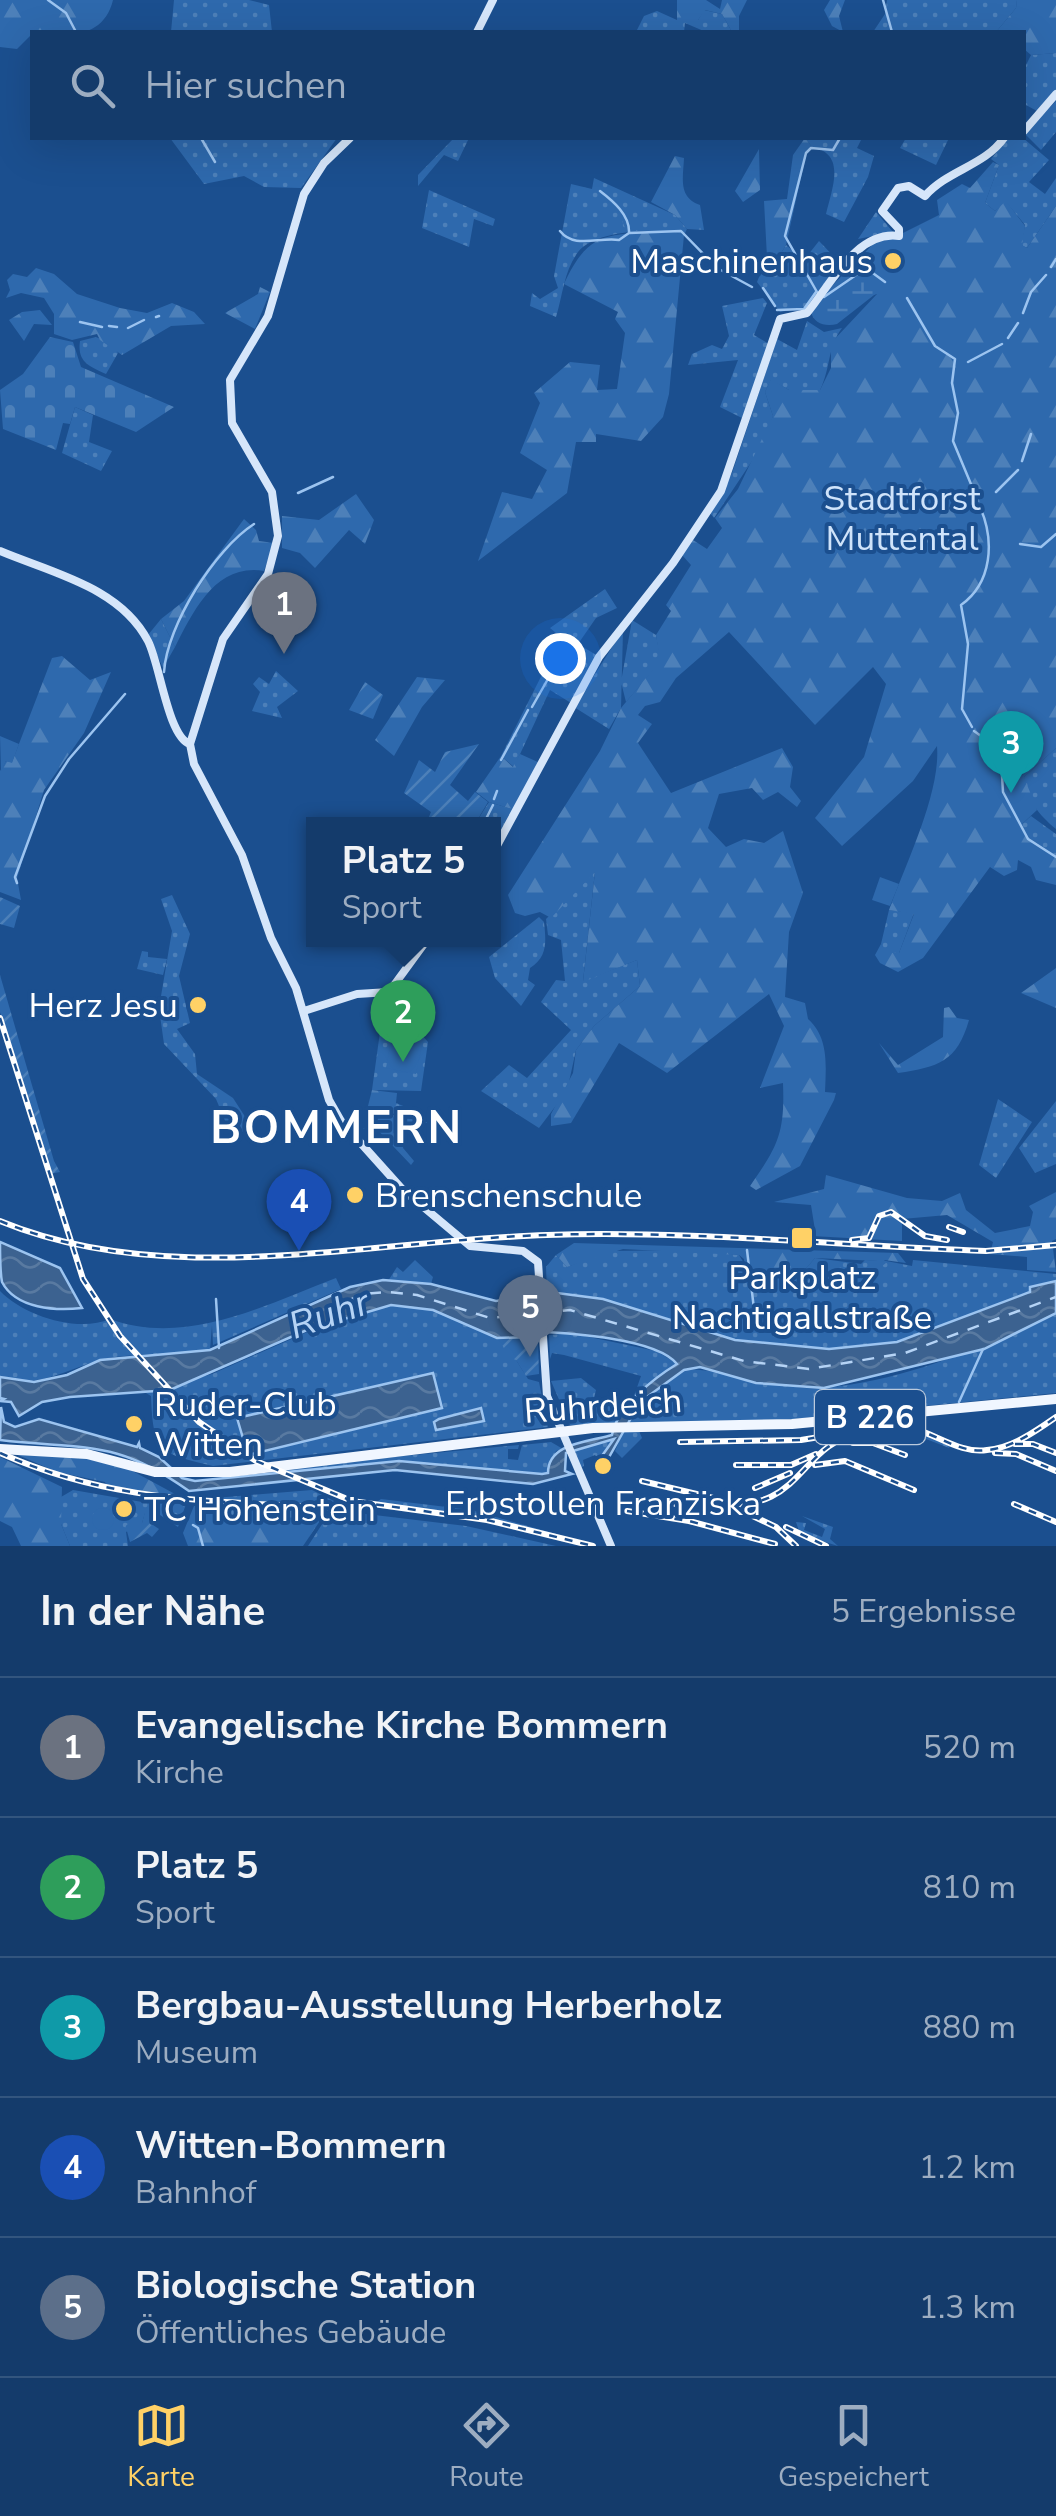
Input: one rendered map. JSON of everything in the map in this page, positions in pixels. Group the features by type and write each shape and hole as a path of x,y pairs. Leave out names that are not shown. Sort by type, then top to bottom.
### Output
{"main road":[{"path":"478,30 493,0"},
{"path":"1026,129 1056,94"},
{"path":"348,140 324,162 304,194 270,309 230,380 232,423 272,492 278,536 268,574 224,639 190,744 194,764 242,855 304,1011 331,1106 402,1189 464,1241 477,1249 528,1253 540,1264 546,1389 611,1546"},
{"path":"501,839 599,657 673,562 720,491 780,318 807,313 842,267 874,238 899,236 900,230 882,212 898,188 908,186 924,196 939,182 989,157 1002,140"},
{"path":"0,551 96,591 131,616 152,648 176,733 190,744"},
{"path":"304,1011 357,994 389,992 422,947"},
{"name":"Ruhrdeich","path":"0,1449 88,1454 156,1472 244,1470 544,1436 566,1445 578,1430 807,1423 1056,1399"},
{"path":"555,1417 578,1430"},
{"path":"544,1436 555,1417"}],"green space":[{"path":"0,0 113,0 94,28 30,30 30,36 17,49 0,47"},
{"path":"174,0 249,0 269,5 272,30 171,30"},
{"path":"677,0 706,0 720,9 722,0 747,0 739,16 739,30 731,30 722,14 705,10 698,20 677,20"},
{"path":"830,0 845,0 839,16 842,30 832,26 824,10"},
{"path":"887,0 1017,0 1016,8 998,30 874,30 885,14"},
{"path":"1017,0 1056,0 1056,53 1031,55 1026,51 1026,30 998,30 1016,8"},
{"path":"704,10 722,14 731,30 701,30 685,23 684,30 637,30 644,16 657,11 677,20 698,20"},
{"path":"1056,53 1056,91 1039,112 1026,105 1026,65 1031,55"},
{"path":"1056,101 1056,132 1041,150 1026,131"},
{"path":"171,140 336,140 301,188 264,187 244,176 204,184"},
{"path":"452,140 468,140 458,161 444,155 418,186 418,175"},
{"path":"804,140 812,147 807,150 786,245 778,258 767,257 764,201 787,199 793,155"},
{"path":"807,140 861,140 857,148 874,156 868,177 844,222 826,214 833,164 823,151"},
{"path":"905,140 948,140 936,165 900,148"},
{"path":"1006,140 1025,140 1049,160 1029,182 1045,194 1056,178 1056,206 1027,248 1021,245 1025,225 1006,202 995,211 985,203 999,165 991,159"},
{"path":"759,149 760,190 743,202 735,191"},
{"path":"675,156 684,158 683,186 688,197 700,205 704,230 687,229 675,215 651,202"},
{"name":"Stadtforst Muttental","path":"993,162 999,165 985,203 995,211 1006,201 1025,226 1022,245 1027,248 1056,206 1056,748 1024,777 1037,810 1021,825 1029,838 1056,856 1056,885 1036,880 1031,867 1018,860 1017,870 1004,876 990,867 923,958 898,972 880,963 875,955 881,944 887,953 899,953 914,914 889,910 928,807 937,746 913,781 842,846 815,818 864,757 886,684 873,667 815,725 729,632 676,678 660,702 645,706 638,715 652,724 638,743 671,793 782,748 793,767 790,787 801,801 797,807 778,792 763,800 752,788 719,794 708,828 726,847 744,839 764,843 783,831 803,893 789,932 785,997 805,1003 808,1019 823,1043 825,1092 836,1093 800,1166 756,1190 750,1186 773,1149 783,1115 783,1083 760,1088 784,1026 769,994 667,1073 619,1043 571,1123 551,1126 551,1114 573,1073 576,1050 594,1026 640,986 637,960 583,982 595,872 551,918 540,912 525,916 515,913 508,895 600,751 621,708 660,661 656,635 671,611 666,605 691,565 682,555 693,540 707,549 722,528 715,518 738,489 773,416 765,392 771,379 789,390 820,390 831,368 831,343 877,294 814,313 823,295 879,238 901,234 939,215 937,200 962,184 970,188"},
{"path":"594,178 675,215 687,229 684,235 628,232 587,244 570,267 556,317 530,306 532,293 540,299 558,288 554,276 571,184 592,189"},
{"path":"600,188 628,210 639,229 634,233 626,230 619,214 597,193"},
{"path":"429,190 495,219 493,226 474,219 469,247 422,228"},
{"path":"876,212 893,232 858,239"},
{"path":"668,231 684,235 669,394 663,417 641,441 596,434 596,442 576,442 567,493 478,561 502,492 532,499 547,470 520,453 540,403 534,393 570,362 600,365 597,390 617,389 625,333 615,319 618,312 564,284 574,266 583,252 604,238"},
{"path":"819,241 840,263 807,307 780,312 757,282 767,257 778,258 786,245 804,260"},
{"path":"36,268 54,274 77,294 147,313 172,303 194,312 205,324 171,326 122,355 97,334 72,340 54,334 54,314 44,298 21,293 6,298 10,290 7,280 13,274 27,277"},
{"path":"863,273 873,273 883,288 837,324 824,325 814,319 811,311 823,295 839,294"},
{"path":"260,287 270,292 255,329 225,313 258,294"},
{"path":"763,298 767,303 754,335 769,344 742,418 720,407 738,360 688,365 692,354 712,345 722,349 729,336 722,306"},
{"path":"40,310 52,325 34,324 24,341 9,320 22,312"},
{"path":"807,321 824,332 842,328 820,390 789,390 771,380 765,392 773,416 764,443 714,518 710,513 732,473 777,339 797,350"},
{"path":"50,337 73,342 81,367 174,407 136,432 75,407 70,424 63,423 56,450 3,429 0,390 23,374"},
{"path":"96,337 112,344 118,353 106,374 90,366 80,354 80,341"},
{"path":"75,407 93,415 89,442 112,451 101,471 62,453"},
{"path":"356,494 374,520 365,544 349,530 315,568 300,553 282,548 282,516 319,520"},
{"path":"244,519 256,530 259,541 274,543 264,571 247,570 220,582 190,618 175,647 161,619 184,601"},
{"path":"605,589 617,608 596,618 578,644 598,656 571,703 550,690 514,767 501,756 561,637 550,628"},
{"path":"161,619 175,647 163,668 148,635"},
{"path":"632,620 656,635 661,661 626,702 621,682"},
{"path":"623,630 621,708 609,729 574,707"},
{"path":"62,656 90,680 111,672 84,733 44,790 17,878 21,900 0,892 0,771 6,761 12,762 52,658"},
{"path":"276,671 298,691 277,707 282,718 252,711 260,692 253,684 259,677 269,684"},
{"path":"417,677 445,680 422,707 394,756 375,740"},
{"path":"365,682 383,695 373,719 349,710"},
{"path":"0,736 19,744 12,763 6,761 1,771"},
{"path":"479,744 450,785 468,801 475,792 488,802 479,817 429,817 431,812 404,793 419,760 435,772 445,752"},
{"path":"1056,748 1056,829 1034,806 1024,777"},
{"path":"520,754 540,763 515,810 489,802 476,792 501,756 513,767"},
{"path":"489,802 515,810 501,835 501,817 479,817"},
{"path":"1031,816 1056,834 1056,856 1029,838 1021,825"},
{"path":"595,871 583,981 637,960 640,986 594,1026 576,1050 567,1091 539,1128 481,1091 509,1065 527,1078 571,1030 541,1002 556,980 565,981 561,940 548,935 546,919"},
{"path":"880,877 899,884 890,906 872,900"},
{"path":"172,895 190,934 179,976 190,1023 177,1029 195,1054 197,1074 233,1098 253,1129 231,1135 216,1099 164,1044 159,1008 172,931 161,899"},
{"path":"0,897 20,906 14,928 0,924"},
{"path":"889,910 914,913 899,953 886,954 881,944"},
{"path":"539,917 544,922 544,948 540,959 530,968 528,980 535,985 521,1006 495,978 489,957"},
{"path":"142,951 148,952 148,957 167,959 163,975 137,969"},
{"path":"1056,968 1056,1008 1021,993"},
{"path":"0,975 60,1172 49,1174 0,1012"},
{"path":"949,1007 957,1018 969,1020 952,1054 935,1065 898,1073 879,1043 898,1065 943,1037 944,1008"},
{"path":"399,1009 428,1042 421,1091 372,1090 380,1032"},
{"path":"393,1030 424,1035 416,1074 386,1068"},
{"path":"372,1090 397,1093 396,1103 408,1108 407,1115 385,1113 375,1118 367,1110"},
{"path":"998,1099 1032,1122 996,1178 979,1165"},
{"path":"1056,1101 1056,1164 1035,1173 1019,1148"},
{"path":"385,1113 429,1123 406,1122 403,1148 414,1161 411,1165 374,1126 363,1129"},
{"path":"826,1175 907,1198 942,1201 960,1193 966,1210 995,1233 1030,1226 1033,1212 1029,1206 1056,1192 1056,1239 1052,1241 1056,1272 1027,1270 1027,1257 990,1254 993,1242 947,1215 902,1219 902,1241 812,1236 815,1230 811,1205 774,1202 824,1189"},
{"path":"574,1243 898,1253 906,1263 884,1260 886,1263 878,1269 878,1261 815,1258 803,1272 812,1278 836,1275 840,1267 855,1276 753,1291 748,1289 744,1259 739,1255 623,1249 567,1267 556,1255"},
{"path":"696,1250 739,1255 759,1288 766,1290 774,1284 850,1280 854,1275 838,1272 811,1278 802,1273 815,1258 861,1264 865,1260 878,1261 878,1268 881,1260 912,1266 913,1260 1056,1274 1056,1281 1031,1287 1031,1292 897,1342 829,1349 735,1340 603,1299 547,1291 546,1267 556,1255 567,1267 608,1251"},
{"path":"415,1260 433,1277 431,1284 388,1281 397,1267 403,1272"},
{"path":"336,1278 341,1289 213,1345 212,1325 210,1350 115,1357 31,1381 0,1377 0,1291 23,1308 52,1320 83,1324 110,1319 167,1328 225,1319"},
{"path":"391,1305 433,1310 497,1338 529,1337 526,1332 537,1332 538,1340 518,1338 516,1360 528,1379 539,1382 548,1427 213,1466 171,1454 158,1441 151,1396 146,1393 212,1374 330,1322"},
{"path":"1056,1313 1056,1393 793,1419 628,1423 650,1393 682,1371 707,1371 808,1388 855,1384 944,1360"},
{"path":"570,1333 656,1351 678,1364 614,1424 570,1425 551,1381 581,1378 596,1390 594,1398 620,1410 622,1403 613,1400 633,1399 641,1376 564,1355 552,1353 550,1359 549,1335"},
{"path":"500,1340 538,1340 539,1374 526,1376 516,1360 508,1357"},
{"path":"908,1427 950,1444 949,1448 902,1433 849,1431"},
{"path":"639,1431 642,1438 622,1458 615,1451 623,1432"},
{"path":"615,1438 599,1460 595,1455 583,1460 584,1466 580,1468 573,1451"},
{"path":"551,1442 563,1449 556,1451 548,1473 542,1474 399,1462 285,1472 278,1468 519,1445 518,1449 508,1449 508,1459 518,1460 522,1445"},
{"path":"11,1452 66,1454 127,1468 186,1500 107,1487 105,1482 57,1472"},
{"path":"0,1457 62,1487 61,1524 70,1546 21,1546 12,1527 0,1521"},
{"name":"TC Hohenstein","path":"73,1490 148,1503 186,1504 178,1527 160,1515 145,1513 142,1523 126,1532 128,1546 70,1546 61,1524 61,1497"},
{"path":"312,1490 344,1506 203,1499"},
{"path":"381,1499 471,1510 563,1536 481,1517 374,1504"},
{"path":"194,1506 326,1512 303,1546 188,1546 183,1533"},
{"path":"103,1508 111,1511 111,1527 103,1530 95,1527 92,1519 95,1511"},
{"path":"145,1512 160,1515 153,1525 159,1529 152,1537 147,1533 130,1542 125,1524 142,1523"},
{"path":"366,1514 466,1526 556,1546 308,1546 328,1515"},
{"path":"802,1516 833,1527 830,1539 838,1546 800,1534 796,1522 806,1523 804,1530 822,1537 825,1529"}],"water":[{"path":"0,1242 60,1268 82,1308 27,1303 8,1291 2,1282"},
{"name":"Ruhr","path":"383,1280 431,1284 496,1301 557,1293 603,1299 735,1340 829,1349 897,1342 1030,1292 1030,1287 1056,1281 1056,1313 984,1349 824,1388 756,1383 700,1367 684,1370 640,1402 604,1466 599,1460 614,1439 566,1453 565,1471 572,1474 533,1484 395,1470 189,1491 119,1454 0,1440 1,1407 4,1422 15,1427 39,1419 137,1447 139,1443 140,1448 159,1457 182,1478 195,1481 399,1461 542,1474 548,1473 550,1463 562,1450 612,1435 629,1404 677,1364 666,1355 629,1342 529,1331 531,1337 497,1338 433,1310 391,1305 307,1330 170,1390 70,1397 42,1402 19,1416 11,1402 0,1401 4,1399 0,1398 0,1377 34,1382 67,1375 100,1360 210,1350 350,1287"},
{"path":"433,1373 442,1408 248,1455 237,1418"},
{"path":"481,1408 484,1421 436,1430 434,1422 439,1419"}],"waterway":[{"path":"48,0 66,13 75,30"},
{"path":"883,0 891,30"},
{"path":"202,140 215,162"},
{"path":"817,292 785,236 806,153 811,148 833,150 839,140"},
{"path":"600,191 624,214 629,233"},
{"path":"560,231 572,240 587,241 619,240 629,233 681,231 717,268 752,287"},
{"path":"1051,267 1056,259"},
{"path":"824,297 859,273 870,271 885,282"},
{"path":"1023,313 1031,292 1046,275"},
{"path":"763,288 775,306"},
{"path":"777,310 804,309 816,292"},
{"path":"907,298 935,346 955,359 952,383 958,413 953,441 978,501"},
{"path":"128,328 144,320"},
{"path":"80,322 102,327"},
{"path":"1008,338 1018,323"},
{"path":"109,326 117,327"},
{"path":"968,362 1002,344"},
{"path":"1022,461 1031,434"},
{"path":"996,492 1018,470"},
{"path":"298,493 333,477"},
{"path":"972,727 962,709 968,644 961,605 979,585 988,560 988,534 980,507"},
{"path":"164,672 174,633 196,590 224,551 254,524"},
{"path":"1020,544 1041,547 1056,534"},
{"path":"532,707 569,642"},
{"path":"17,883 15,877 45,796 69,759 125,694"},
{"path":"501,760 528,710"},
{"path":"974,731 988,741"},
{"path":"994,748 1002,772"},
{"path":"1002,775 1003,792 1028,839 1056,857"},
{"path":"494,799 497,791"},
{"path":"487,817 493,805"},
{"path":"747,1250 754,1309"},
{"path":"216,1299 219,1348"},
{"path":"959,1402 983,1349"},
{"path":"193,1525 198,1528 203,1546"}],"ferry route":[{"path":"331,1295 339,1304 364,1294 417,1295 490,1318 570,1310 744,1361 809,1369 905,1353 1056,1297"}],"railway":[{"path":"0,1018 83,1279 120,1336 199,1422 256,1461 352,1501 487,1520 593,1546"},
{"path":"852,1240 869,1238 879,1216 891,1212 925,1236 947,1240"},
{"path":"0,1221 65,1242 132,1253 201,1258 602,1234 986,1251 1056,1245"},
{"path":"949,1227 963,1232"},
{"path":"714,1502 743,1504 765,1499 782,1490 823,1451 860,1433 907,1428 959,1447 987,1450 1015,1442 1056,1417"},
{"path":"680,1442 801,1440 850,1432"},
{"path":"853,1443 873,1443 905,1455"},
{"path":"1015,1444 1033,1444 1056,1453"},
{"path":"0,1453 45,1471 131,1492 352,1510"},
{"path":"995,1453 1016,1454 1056,1471"},
{"path":"736,1465 791,1465 816,1454"},
{"path":"815,1465 845,1461 914,1490"},
{"path":"755,1488 790,1473"},
{"path":"642,1481 730,1502"},
{"path":"644,1499 682,1505"},
{"path":"1014,1504 1056,1522"},
{"path":"738,1509 776,1527 796,1546"},
{"path":"627,1511 689,1521 775,1544"},
{"path":"786,1527 826,1546"}],"place":[{"name":"Maschinenhaus","path":"893,261"},
{"name":"Evangelische Kirche Bommern","path":"284,654"},
{"name":"Bergbau-Ausstellung Herberholz","path":"1011,793"},
{"name":"Herz Jesu","path":"198,1005"},
{"name":"Platz 5","path":"403,1062"},
{"name":"Brenschenschule","path":"355,1195"},
{"name":"Parkplatz Nachtigallstraße","path":"802,1238"},
{"name":"Witten-Bommern","path":"299,1251"},
{"name":"Biologische Station","path":"530,1357"},
{"name":"Ruder-Club Witten","path":"134,1424"},
{"name":"Erbstollen Franziska","path":"603,1466"},
{"name":"TC Hohenstein","path":"124,1509"}],"district":[{"name":"BOMMERN","path":"337,1128"}]}
